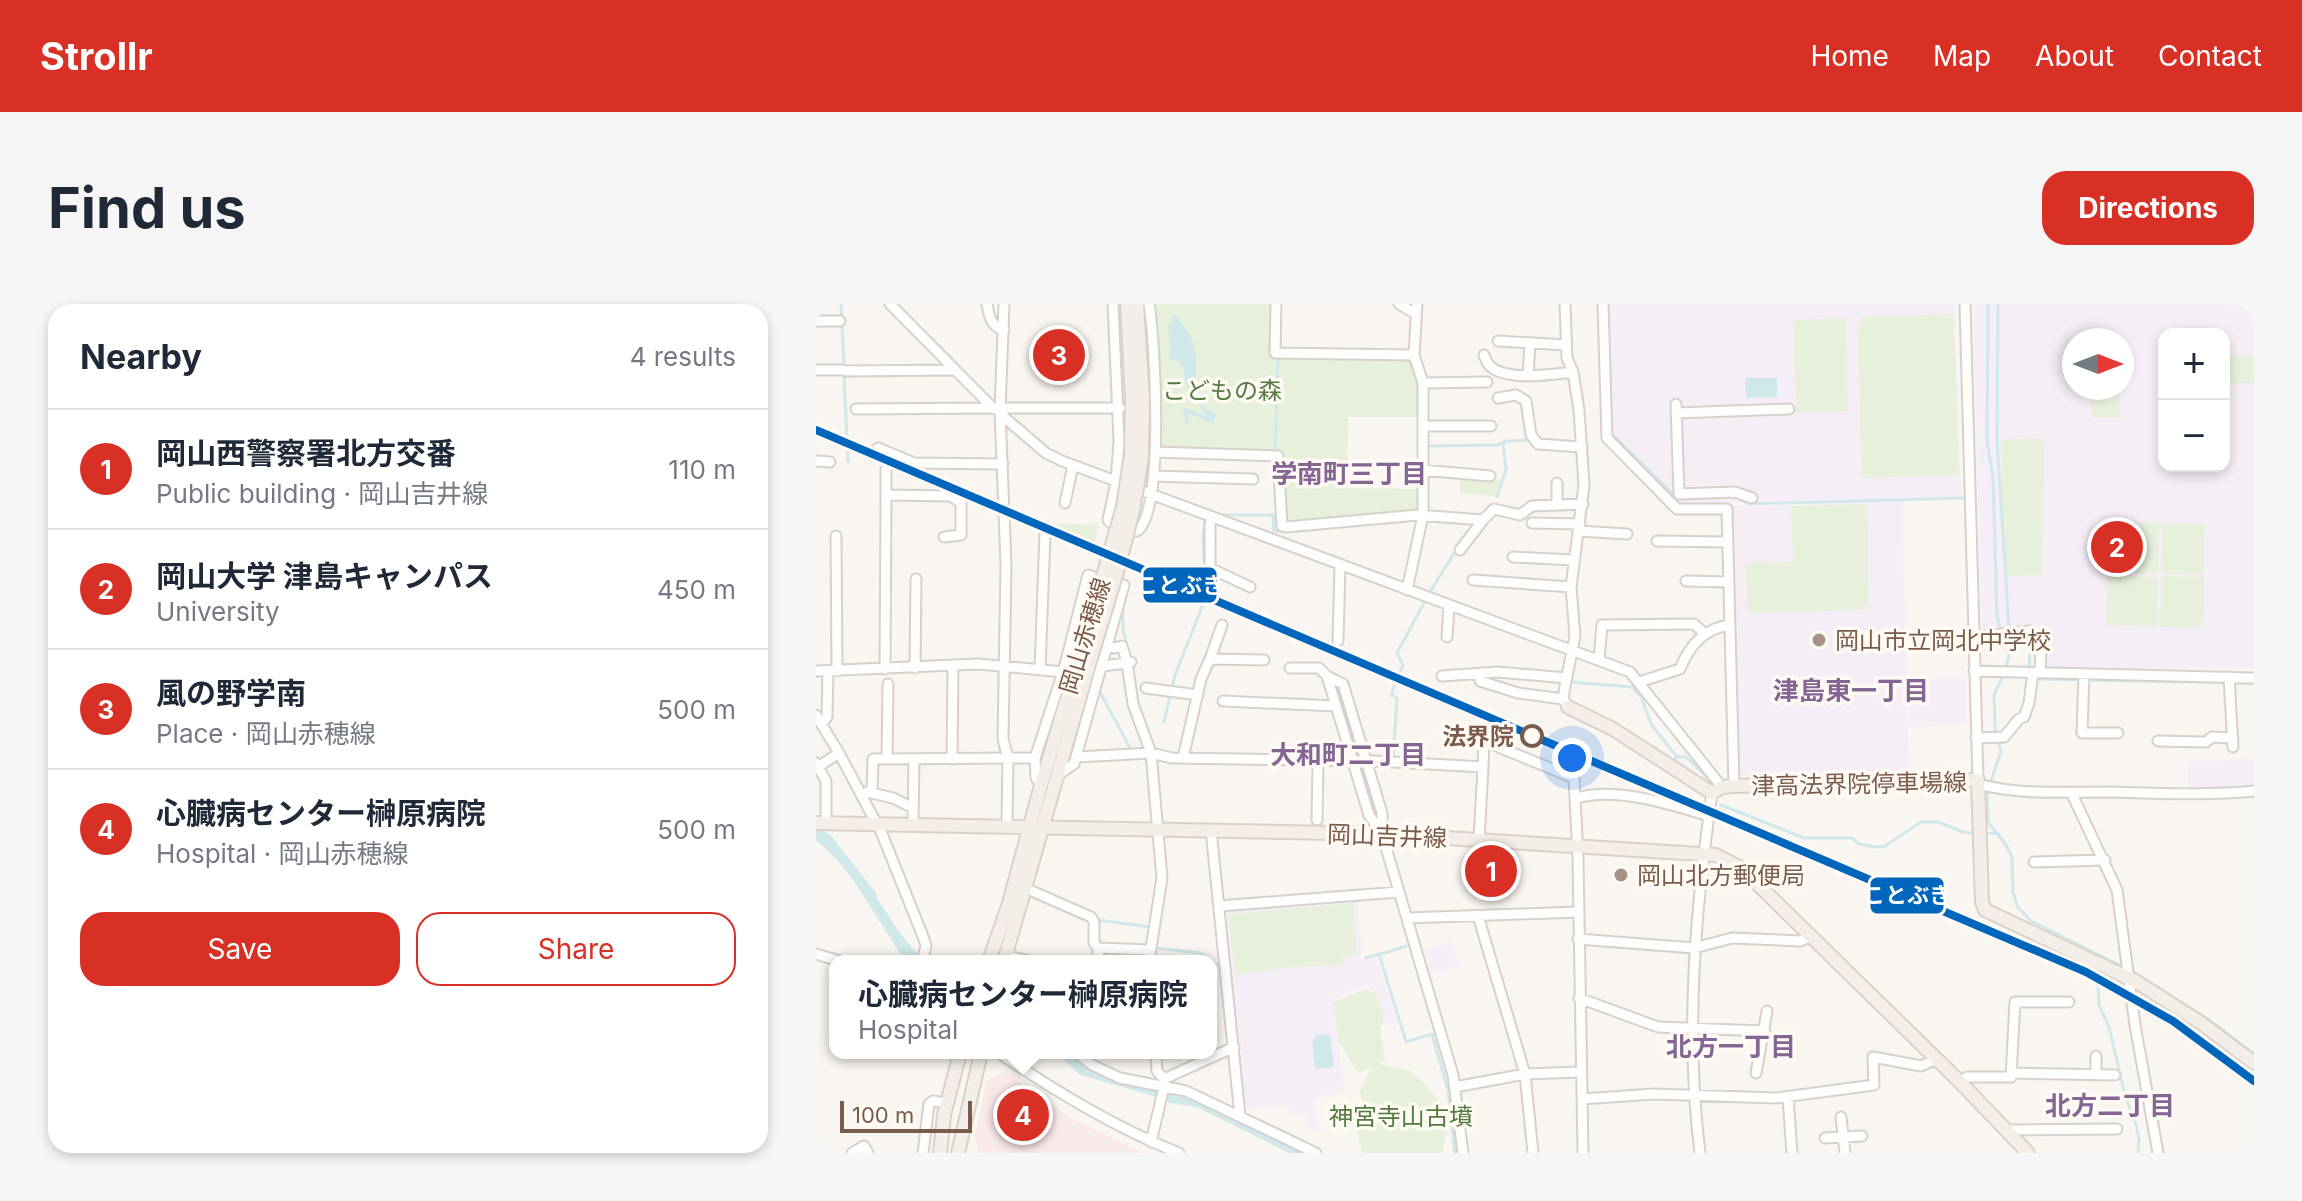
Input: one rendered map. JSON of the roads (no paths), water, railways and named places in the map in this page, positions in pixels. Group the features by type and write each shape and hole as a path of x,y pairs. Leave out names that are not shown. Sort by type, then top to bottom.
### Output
{"main road":[{"name":"岡山赤穂線","path":"1127,304 1132,399 1143,453"},
{"name":"岡山赤穂線","path":"991,955 1036,826 1059,774 1133,510 1143,453 1137,304"},
{"name":"岡山赤穂線","path":"1006,955 1025,888 1041,785 1091,660"},
{"path":"1566,703 1723,789"},
{"name":"津高法界院停車場線","path":"1723,789 1984,785 1982,902 1985,910 2132,976 2254,1063"},
{"name":"岡山吉井線","path":"821,823 1382,834 1716,855 1741,868 1937,1059 2028,1153"},
{"path":"940,1153 947,1103 958,1059"},
{"path":"958,1153 980,1059"}],"street":[{"path":"890,304 1005,418 1046,453 1150,495 1630,672 1723,789"},
{"path":"987,304 992,322 1004,330"},
{"path":"1004,304 996,409 1003,464 1006,564 1003,739 1008,758 1007,826"},
{"path":"1113,304 1120,408 1116,482 1108,514 1111,523 1137,531 1141,529 1153,476 1143,453 1156,395 1149,304"},
{"path":"1276,304 1278,353 1411,355"},
{"path":"1399,304 1415,310 1411,355 1423,383 1420,515 1407,590"},
{"path":"1480,681 1566,703 1567,678 1574,651 1571,587 1580,504 1579,447 1573,372 1566,345 1565,304"},
{"path":"1603,304 1607,438 1677,509 1727,509 1730,625 1723,789 1709,816 1694,948 1693,1094 1700,1153"},
{"path":"1965,304 1976,738 1984,785 2071,792 2227,794 2254,791"},
{"path":"816,321 840,321"},
{"path":"1498,341 1566,345"},
{"path":"1528,375 1530,343"},
{"path":"1484,355 1493,368 1511,374 1573,372"},
{"path":"816,370 955,370"},
{"path":"1423,383 1487,382"},
{"path":"1498,398 1516,395 1526,401 1531,435 1538,444 1579,447"},
{"path":"856,409 1120,408"},
{"path":"1752,498 1735,492 1679,494 1676,409 1789,409"},
{"path":"1423,426 1491,426"},
{"path":"878,448 914,463 1003,464"},
{"path":"1143,453 1278,456 1282,526 1286,527 1420,515 1483,520"},
{"path":"816,461 830,462"},
{"path":"1065,503 1073,465"},
{"path":"885,669 886,469"},
{"path":"1422,470 1490,476"},
{"path":"1153,476 1253,479"},
{"path":"1557,483 1557,504"},
{"path":"886,495 951,496 961,503 961,535 944,537"},
{"path":"1460,550 1496,504 1520,515 1532,506 1580,504"},
{"path":"1212,518 1210,568 1250,587"},
{"path":"1532,523 1627,534"},
{"path":"1040,669 1045,534"},
{"path":"836,536 827,717 819,720 876,823 924,939 923,955"},
{"path":"1657,541 1727,542"},
{"path":"1513,557 1574,560"},
{"path":"1338,641 1340,566"},
{"path":"1041,785 1036,778 1035,758 1063,672 1088,575 1124,585 1107,646 1091,660 1077,757 1071,768 1059,774"},
{"path":"915,668 916,579"},
{"path":"1473,580 1571,587"},
{"path":"1686,581 1728,582"},
{"path":"1447,637 1449,606"},
{"path":"1599,660 1602,625 1694,624 1705,634"},
{"path":"1183,758 1198,695 1222,625"},
{"path":"1639,682 1680,669 1699,638 1713,629 1730,625"},
{"path":"1973,637 2030,631 2038,637 2029,703 2022,718 1998,738 1976,738"},
{"path":"1107,646 1122,646 1130,662 1133,704 1151,753 1161,883 1149,955"},
{"path":"1210,659 1264,660"},
{"path":"1091,660 1130,662"},
{"path":"816,671 1003,666 1063,672"},
{"path":"952,759 953,668"},
{"path":"1290,668 1319,668 1343,684 1382,813 1382,834 1455,1087 1463,1153"},
{"path":"1974,671 2084,678 2229,681 2254,678"},
{"path":"1442,676 1497,672 1567,678"},
{"path":"1327,676 1369,815 1382,834"},
{"path":"2084,678 2082,733 2118,733"},
{"path":"2158,741 2206,742 2212,737 2233,742 2229,681"},
{"path":"887,759 888,684"},
{"path":"1146,688 1198,695"},
{"path":"1223,701 1336,706"},
{"path":"1339,718 1353,714"},
{"path":"1479,840 1484,741 1574,778 1583,1153"},
{"path":"821,823 821,781 817,765 839,753"},
{"path":"1077,757 1151,753 1183,758 1367,761 1483,767"},
{"path":"872,792 873,759 1035,758"},
{"path":"913,823 914,759"},
{"path":"1317,820 1318,760"},
{"path":"861,795 872,792 913,808"},
{"path":"2071,792 2117,890 2132,976 2135,1025 2158,1153"},
{"path":"1575,799 1586,795 1644,797 1709,816"},
{"path":"1211,830 1240,1116"},
{"path":"2034,862 2105,860"},
{"path":"1025,888 1091,917 1098,955"},
{"path":"1219,906 1399,892"},
{"path":"1407,918 1578,912"},
{"path":"1478,916 1525,1074 1533,1153"},
{"path":"1578,939 1694,948 1732,938 1801,941 1810,936"},
{"path":"1098,948 1143,955"},
{"path":"1579,998 1651,1025 1765,1031"},
{"path":"1961,1083 1967,1077 2011,1077 2015,1002 2069,1002"},
{"path":"1756,1073 1767,1011"},
{"path":"1217,1057 1234,1047"},
{"path":"2096,1056 2096,1075"},
{"path":"1582,1099 1626,1094 1693,1094 1745,1099 1788,1097 1874,1085 1873,1057 1921,1066 1937,1059"},
{"path":"1008,1059 1075,1104 1179,1153"},
{"path":"1084,1059 1112,1075 1163,1089 1186,1091 1316,1153"},
{"path":"1151,1142 1163,1089 1156,1059"},
{"path":"1163,1089 1214,1059"},
{"path":"1455,1087 1525,1074 1580,1072"},
{"path":"2011,1073 2115,1075"},
{"path":"1788,1097 1792,1153"},
{"path":"923,1153 927,1108 933,1101 947,1103"},
{"path":"1841,1117 1845,1153"},
{"path":"2008,1130 2117,1129"},
{"path":"1825,1138 1862,1136"},
{"path":"852,1153 864,1146 868,1153"}],"water":[{"path":"1175,314 1193,342 1198,394 1201,403 1216,414 1213,423 1190,414 1187,415 1190,424 1186,425 1183,407 1208,416 1189,390 1181,363 1170,359 1168,324 1171,326 1171,317"},
{"path":"1745,378 1777,378 1777,397 1746,398"},
{"path":"816,825 832,837 876,893 899,932 918,955 902,955 843,867 816,840"},
{"path":"1330,1034 1334,1067 1315,1069 1312,1040 1315,1035"},
{"path":"1063,1059 1083,1059 1120,1081 1191,1097 1310,1153 1289,1153 1197,1107 1169,1103 1080,1075"}],"waterway":[{"path":"841,304 844,366"},
{"path":"1988,304 1987,441 1993,478 1997,617 2009,655 2006,667"},
{"path":"1998,304 1997,441 2009,629"},
{"path":"1411,333 1410,360 1419,387"},
{"path":"1275,453 1278,357"},
{"path":"844,374 848,462"},
{"path":"1419,423 1419,467"},
{"path":"1614,436 1678,496"},
{"path":"1426,446 1497,445 1507,441 1532,440"},
{"path":"1497,497 1506,470 1503,443"},
{"path":"1741,497 1747,504 1962,498"},
{"path":"1215,515 1273,515 1274,531 1283,531"},
{"path":"1164,722 1175,675 1204,602 1205,521"},
{"path":"1428,595 1458,547"},
{"path":"1393,758 1397,698 1391,695 1403,665 1397,653 1425,601"},
{"path":"1123,609 1123,630 1139,709"},
{"path":"2012,637 2031,638 2029,668"},
{"path":"829,675 934,670"},
{"path":"2003,676 1994,695 1995,727 2001,752 1987,792 1988,822 2012,857 2013,892 2017,906 2031,921 2125,968"},
{"path":"2036,679 2254,683"},
{"path":"1569,682 1632,687 1641,697 1651,724 1677,757"},
{"path":"1101,694 1131,750 1135,750"},
{"path":"1674,761 1677,757 1686,757 1711,781"},
{"path":"1721,805 1804,838 1852,838 1859,844 1875,847 1885,846 1921,822 1938,822 1974,833"},
{"path":"1985,833 1999,834"},
{"path":"1098,920 1151,927"},
{"path":"1379,955 1406,946"},
{"path":"1155,948 1204,955"},
{"path":"1366,958 1379,954 1406,1042 1432,1034 1448,1090 1455,1153"},
{"path":"1217,964 1222,968"},
{"path":"2097,967 2099,1005 2109,1027 2125,1095 2136,1125 2138,1153"},
{"path":"2132,971 2209,1020 2254,1054"}],"place":[{"name":"風の野学南","path":"1059,355"},
{"name":"岡山大学 津島キャンパス","path":"2117,547"},
{"name":"岡山市立岡北中学校","path":"1819,640"},
{"name":"法界院","path":"1532,736"},
{"name":"岡山西警察署北方交番","path":"1491,871"},
{"name":"岡山北方郵便局","path":"1621,875"},
{"name":"心臓病センター榊原病院","path":"1023,1115"}],"district":[{"name":"学南町三丁目","path":"1349,473"},
{"name":"津島東一丁目","path":"1851,690"},
{"name":"大和町二丁目","path":"1348,754"},
{"name":"北方一丁目","path":"1731,1046"},
{"name":"北方二丁目","path":"2110,1105"}],"park label":[{"name":"こどもの森","path":"1222,390"},
{"name":"神宮寺山古墳","path":"1401,1116"}]}
